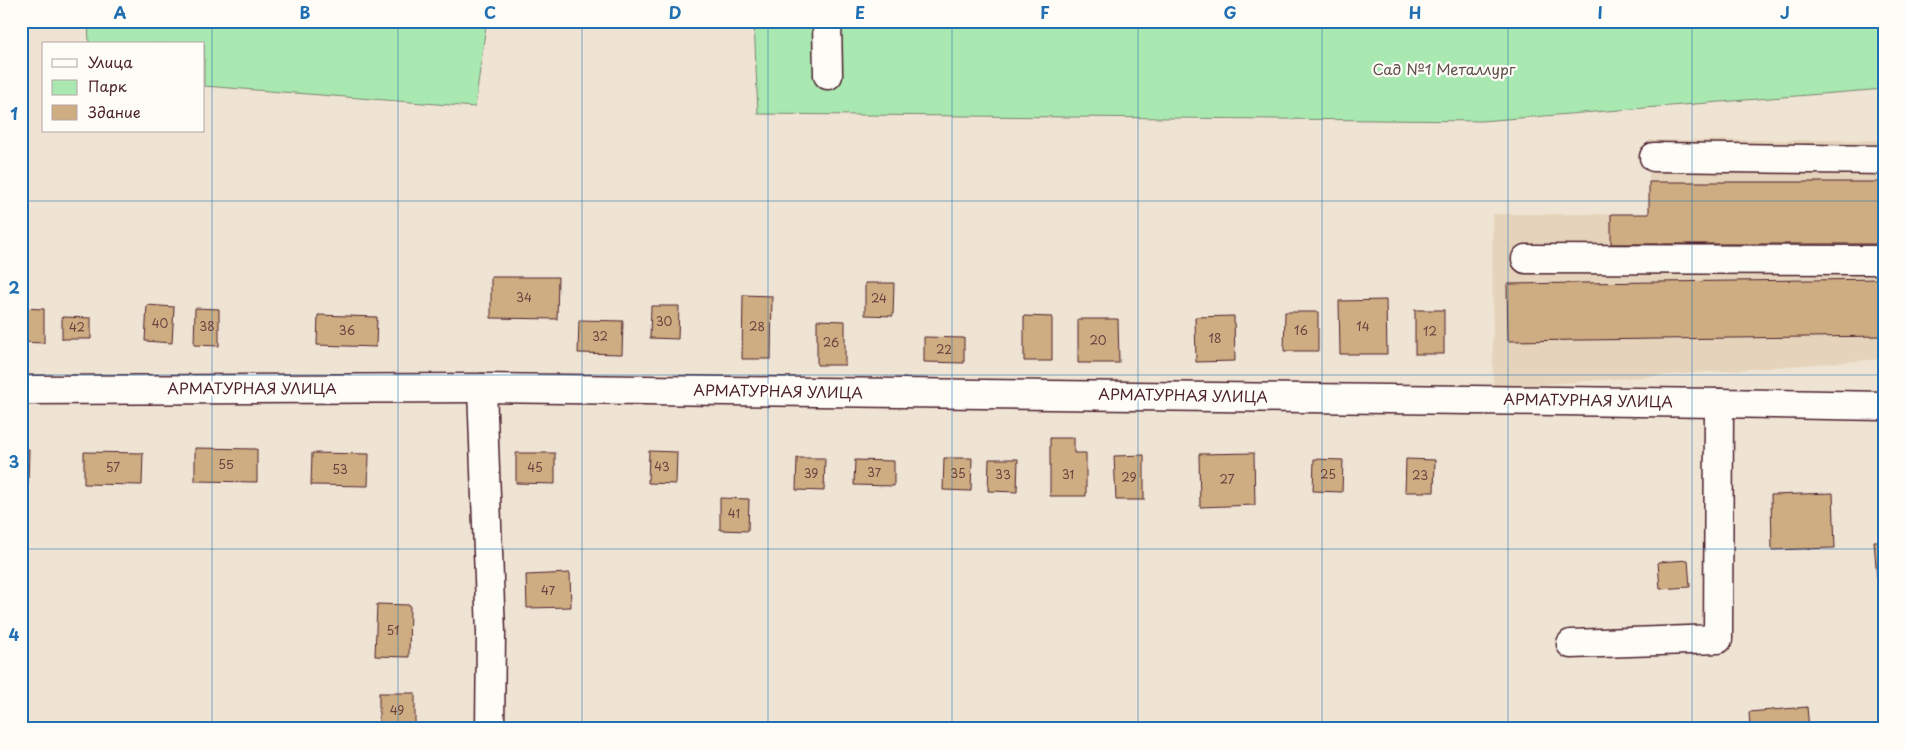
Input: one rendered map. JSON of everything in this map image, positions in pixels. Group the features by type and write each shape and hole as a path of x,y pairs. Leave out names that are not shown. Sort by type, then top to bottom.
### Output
{"street":[{"path":"828,21 828,75"},
{"path":"1654,158 1884,160"},
{"path":"1526,259 1884,260"},
{"path":"482,388 490,633 490,729"},
{"name":"АРМАТУРНАЯ УЛИЦА","path":"21,390 482,388 1719,402 1884,406"},
{"path":"1572,644 1718,639 1719,402"}],"shaded area":[{"path":"1649,140 1884,140 1884,359 1493,388 1492,214 1649,214"}],"green space":[{"path":"88,21 510,21 486,25 475,107 205,86 205,42 89,42"},
{"name":"Сад №1 Металлург","path":"754,21 1884,21 1884,89 1481,121 758,114"}],"building":[{"path":"1649,182 1884,182 1884,244 1611,244 1611,214 1649,214"},
{"path":"491,277 558,277 557,319 491,318"},
{"path":"1884,279 1884,336 1508,341 1507,284"},
{"path":"865,283 894,283 893,316 865,315"},
{"path":"743,295 772,296 771,359 742,359"},
{"path":"1386,300 1387,354 1340,354 1339,301"},
{"path":"147,305 174,307 172,343 145,341"},
{"path":"651,306 679,306 678,339 650,338"},
{"path":"21,308 44,309 44,343 21,342"},
{"path":"195,308 219,309 219,346 194,345"},
{"path":"1415,310 1444,310 1444,354 1415,354"},
{"path":"1285,312 1318,312 1318,351 1284,351"},
{"path":"318,315 377,317 376,347 317,345"},
{"path":"1024,316 1052,317 1052,361 1024,361"},
{"path":"1234,316 1235,361 1196,362 1195,317"},
{"path":"62,317 91,318 91,339 62,339"},
{"path":"1078,319 1118,319 1119,363 1078,363"},
{"path":"579,320 623,321 622,354 578,353"},
{"path":"817,320 845,321 845,365 817,365"},
{"path":"924,337 964,338 964,363 924,362"},
{"path":"1050,438 1074,438 1074,453 1086,453 1086,496 1050,496"},
{"path":"21,448 29,449 28,485 21,485"},
{"path":"195,448 257,449 257,482 195,481"},
{"path":"649,451 677,452 676,484 648,483"},
{"path":"84,452 143,453 142,485 84,484"},
{"path":"312,453 369,454 368,486 311,485"},
{"path":"516,453 555,453 555,484 516,483"},
{"path":"1254,453 1255,505 1200,507 1199,454"},
{"path":"1144,455 1144,500 1116,500 1114,456"},
{"path":"797,458 825,458 824,491 796,490"},
{"path":"944,458 972,458 971,491 943,490"},
{"path":"989,459 1018,459 1017,492 988,491"},
{"path":"1314,459 1343,460 1342,492 1313,491"},
{"path":"1406,459 1435,460 1434,492 1405,492"},
{"path":"855,460 894,461 894,486 854,485"},
{"path":"1833,493 1835,548 1772,550 1771,495"},
{"path":"720,498 749,499 748,531 720,530"},
{"path":"1874,541 1884,541 1884,578 1877,579"},
{"path":"1688,560 1690,587 1660,589 1658,562"},
{"path":"570,573 571,607 527,608 526,575"},
{"path":"377,604 410,605 409,657 375,656"},
{"path":"379,693 415,693 415,729 379,729"},
{"path":"1807,707 1809,729 1750,729 1749,712"}]}
